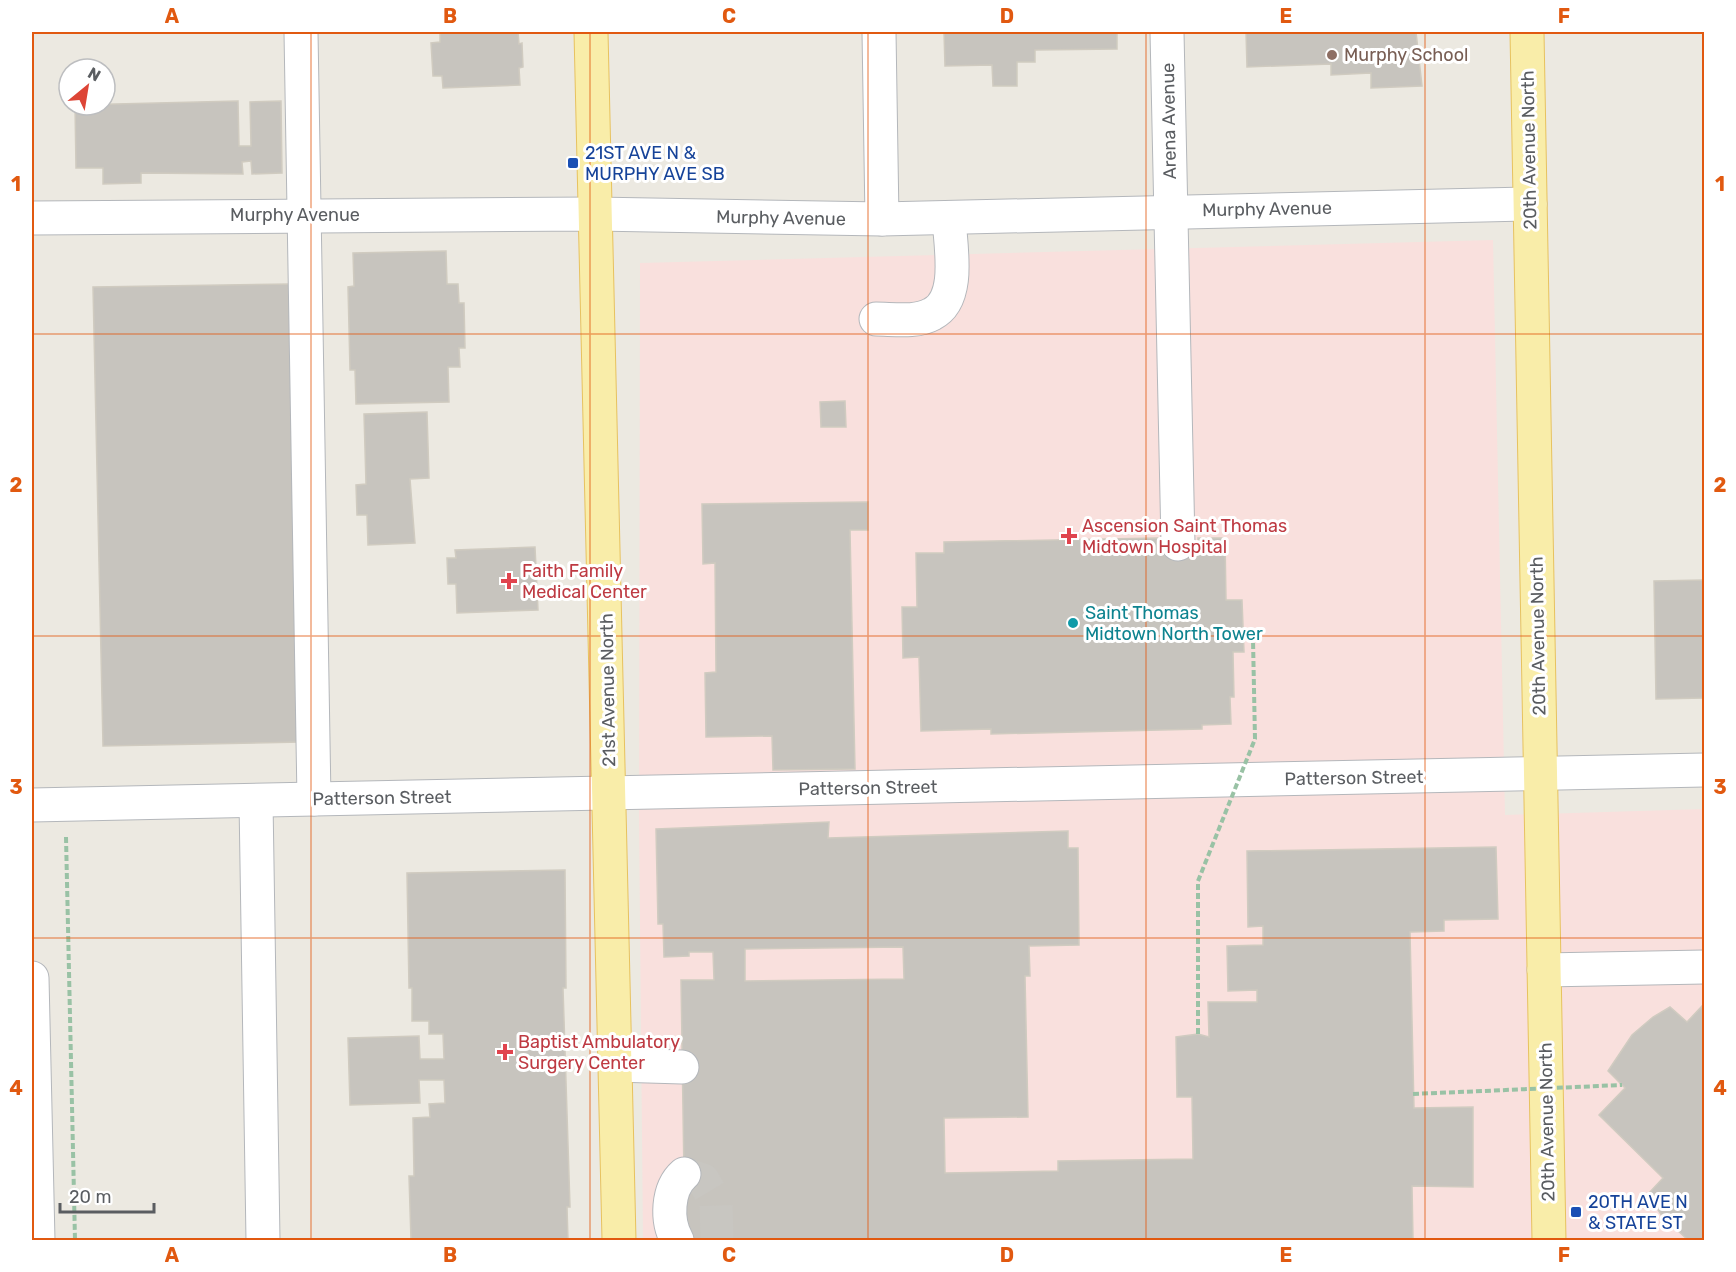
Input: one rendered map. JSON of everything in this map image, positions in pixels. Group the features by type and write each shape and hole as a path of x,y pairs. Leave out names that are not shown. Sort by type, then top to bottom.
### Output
{"main road":[{"name":"21st Avenue North","path":"591,32 619,1240"},
{"name":"20th Avenue North","path":"1527,32 1549,1240"}],"street":[{"path":"301,32 314,799"},
{"path":"879,32 882,219"},
{"name":"Arena Avenue","path":"1167,32 1178,544"},
{"name":"Murphy Avenue","path":"32,218 303,214 595,214 882,219 1530,204"},
{"path":"876,319 920,318 932,315 943,304 950,287 949,218"},
{"name":"Patterson Street","path":"32,805 1704,770"},
{"path":"256,801 263,1240"},
{"path":"1544,970 1703,967"},
{"path":"32,978 38,1240"},
{"path":"615,1065 682,1067"},
{"path":"677,1240 672,1232 670,1194 684,1174"}],"path":[{"path":"1198,1034 1198,881 1255,739 1253,639 1243,639"},
{"path":"66,833 75,1240"},
{"path":"1413,1094 1622,1085"}],"shaded area":[{"name":"Ascension Saint Thomas Midtown Hospital","path":"1493,240 1505,815 1704,809 1704,1240 643,1240 639,819 640,263"}],"building":[{"path":"440,32 518,32 519,44 522,43 523,67 519,68 520,85 443,88 442,76 433,76 431,43 440,42"},
{"path":"944,32 1117,32 1117,49 1035,50 1035,62 1017,62 1017,86 993,86 992,65 945,66"},
{"name":"Murphy School","path":"1246,32 1416,32 1422,86 1371,88 1371,73 1331,75 1331,64 1247,67"},
{"path":"238,101 239,146 251,146 250,102 281,101 282,173 252,174 251,161 242,162 243,174 141,173 141,183 103,184 103,168 76,168 75,117 117,117 117,104"},
{"path":"446,251 447,284 458,284 459,303 464,303 465,348 459,348 460,367 448,367 449,402 356,404 355,370 350,370 348,287 354,286 353,253"},
{"path":"291,284 301,742 103,746 93,287"},
{"path":"845,401 846,427 821,427 820,402"},
{"path":"427,412 429,478 410,479 415,543 368,545 367,515 357,515 356,485 366,484 364,414"},
{"path":"868,502 868,530 850,530 855,769 773,770 772,736 706,737 705,673 716,672 715,563 703,564 702,504"},
{"name":"Saint Thomas Midtown North Tower","path":"1158,538 1158,544 1198,543 1198,538 1225,538 1226,600 1242,600 1244,652 1233,652 1234,697 1230,697 1231,724 1202,725 1202,729 991,734 991,729 921,731 919,657 903,658 902,607 917,607 916,553 944,553 944,542"},
{"path":"535,547 538,610 457,613 456,584 448,584 447,558 456,558 455,550"},
{"path":"1704,580 1704,698 1656,699 1654,581"},
{"path":"829,822 828,838 1068,831 1068,848 1078,848 1079,945 1029,946 1030,976 1025,976 1028,1117 944,1118 945,1173 1058,1171 1058,1161 1193,1159 1192,1097 1177,1097 1176,1037 1198,1034 1209,1037 1208,1002 1257,1002 1257,990 1228,991 1227,946 1263,945 1263,926 1248,927 1247,851 1496,847 1498,919 1444,920 1444,931 1410,932 1414,1108 1473,1107 1473,1187 1412,1186 1413,1239 1411,1240 685,1240 681,980 714,980 713,952 689,952 689,956 664,957 663,924 658,924 656,829","holes":["903,947 904,979 745,981 745,949"]},
{"name":"Baptist Ambulatory Surgery Center","path":"565,870 566,988 563,988 570,1207 567,1207 568,1240 411,1240 409,1176 414,1176 413,1118 430,1117 429,1104 445,1103 444,1080 419,1080 420,1103 350,1105 348,1038 419,1036 420,1059 444,1059 443,1034 429,1034 429,1021 412,1021 412,988 409,988 407,873"},
{"path":"1704,1004 1704,1240 1688,1240 1662,1216 1648,1194 1663,1178 1599,1115 1625,1088 1608,1071 1632,1035 1653,1017 1670,1007 1687,1022"}],"tunnel":[{"path":"684,1174 703,1180 716,1202 717,1240"}],"place":[{"name":"Murphy School","path":"1332,55"},
{"name":"21ST AVE N & MURPHY AVE SB","path":"573,163"},
{"name":"Ascension Saint Thomas Midtown Hospital","path":"1069,536"},
{"name":"Faith Family Medical Center","path":"509,581"},
{"name":"Saint Thomas Midtown North Tower","path":"1073,623"},
{"name":"Baptist Ambulatory Surgery Center","path":"505,1052"},
{"name":"20TH AVE N & STATE ST","path":"1576,1212"}]}
